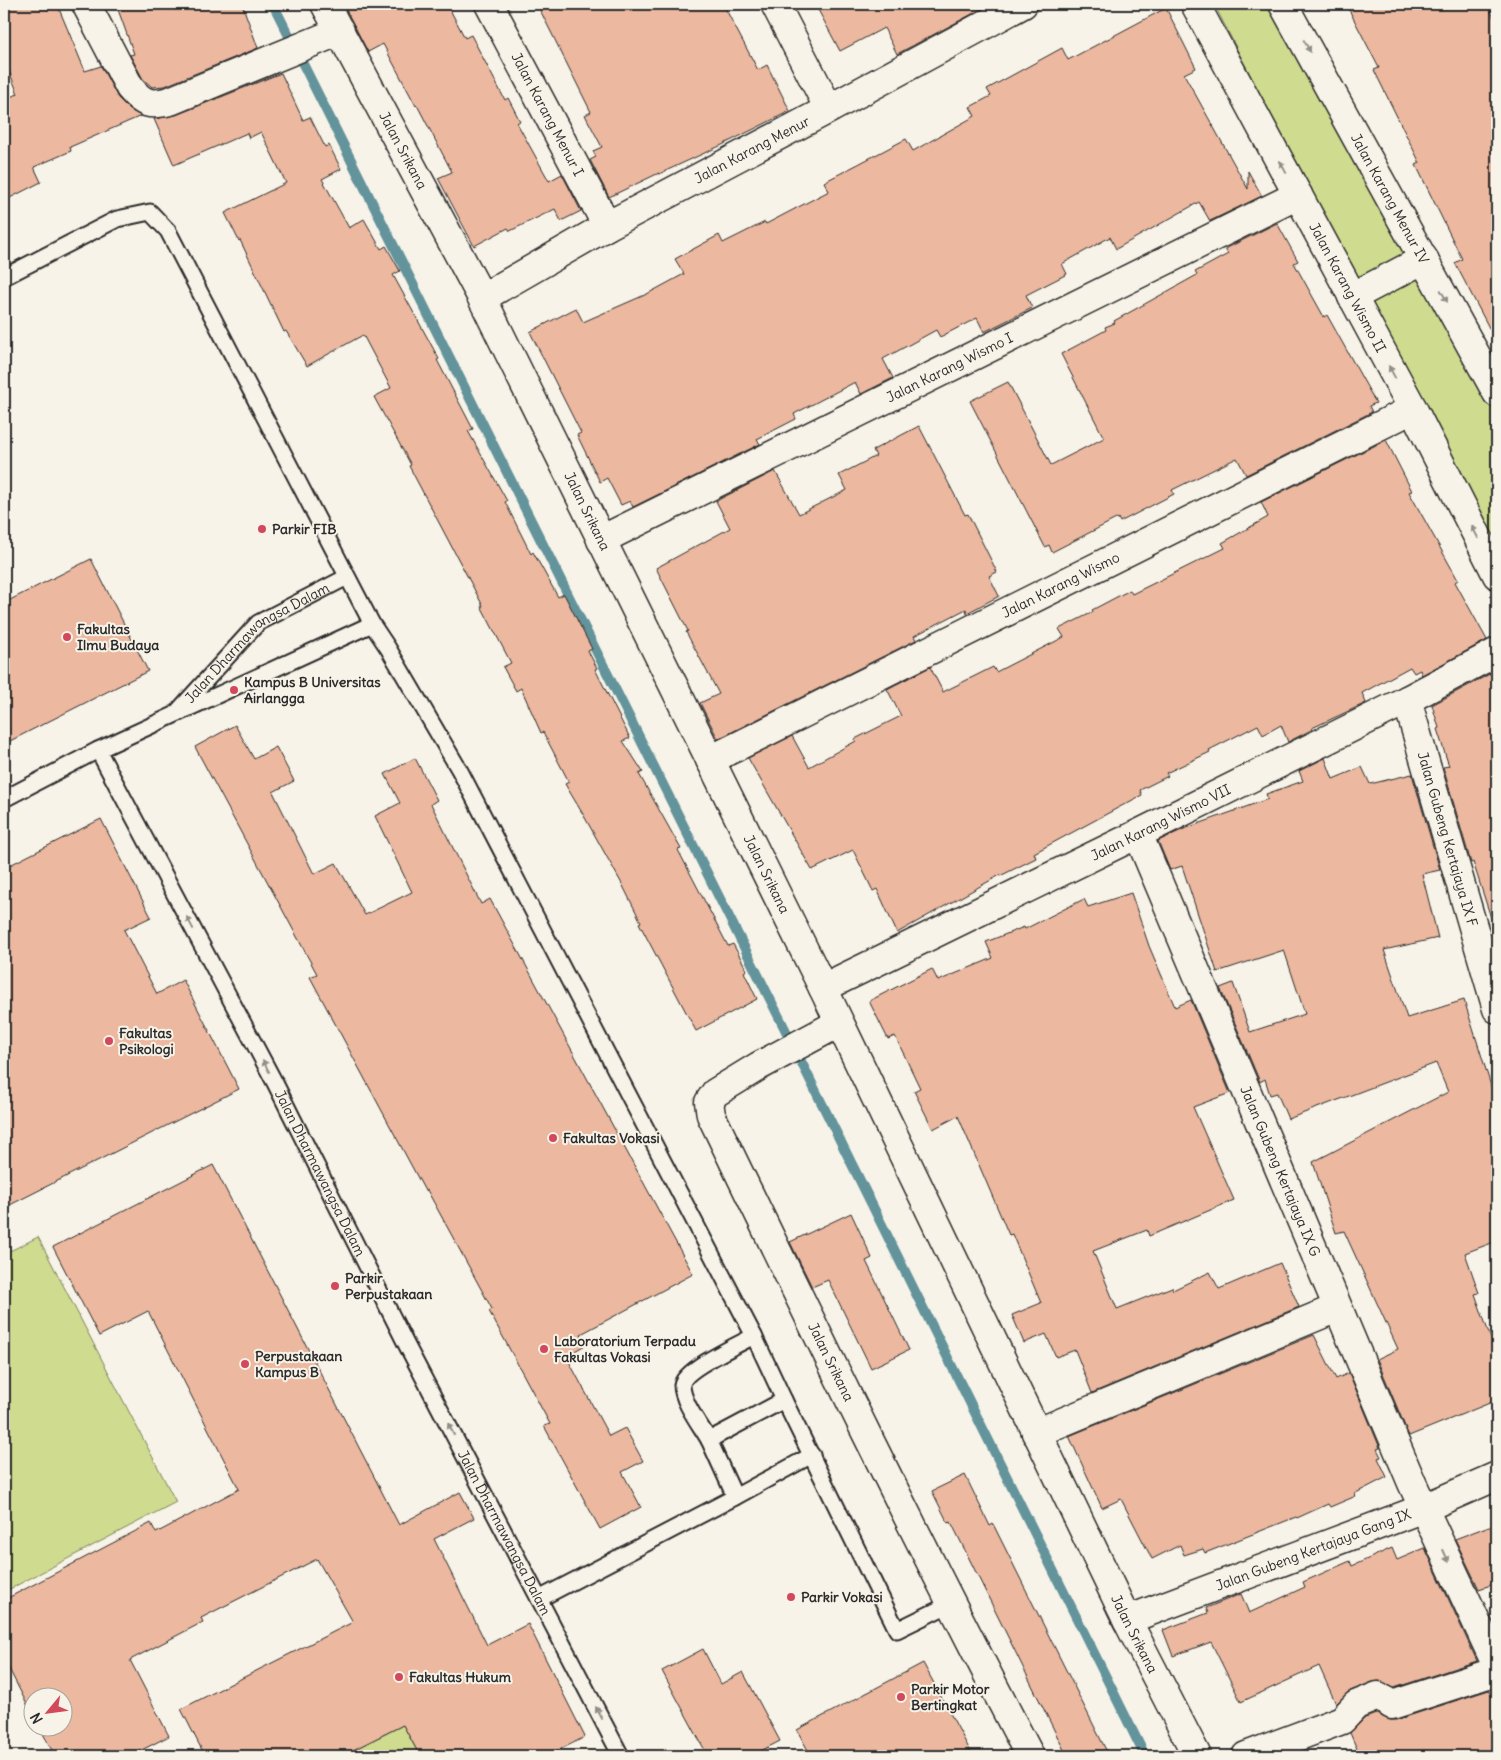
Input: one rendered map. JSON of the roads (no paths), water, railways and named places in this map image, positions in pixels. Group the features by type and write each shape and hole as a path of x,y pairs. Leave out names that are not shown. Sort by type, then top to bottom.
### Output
{"street":[{"path":"86,4 130,88 138,98 148,103 157,104 170,101 340,31"},
{"name":"Jalan Srikana","path":"325,4 482,298 823,988 828,1029 1036,1433 1127,1620 1198,1756"},
{"name":"Jalan Karang Menur I","path":"489,4 607,226"},
{"path":"775,4 829,109"},
{"name":"Jalan Karang Menur","path":"482,298 607,226 1023,4"},
{"name":"Jalan Karang Wismo II","path":"1195,4 1413,410 1497,575"},
{"name":"Jalan Karang Menur IV","path":"1283,4 1497,393"},
{"name":"Jalan Karang Wismo I","path":"600,540 1298,195"},
{"path":"1352,297 1424,260"},
{"name":"Jalan Karang Wismo","path":"710,760 1413,410"},
{"name":"Jalan Karang Wismo VII","path":"823,988 1407,700 1497,652"},
{"name":"Jalan Gubeng Kertajaya IX F","path":"1407,700 1497,1009"},
{"name":"Jalan Gubeng Kertajaya IX G","path":"1138,834 1337,1308 1424,1508 1497,1666"},
{"name":"Jalan Srikana","path":"828,1029 759,1066 715,1093 709,1102 711,1115 950,1604 1030,1756"},
{"path":"1036,1433 1337,1308"},
{"name":"Jalan Gubeng Kertajaya Gang IX","path":"1127,1620 1424,1508 1497,1476"},
{"path":"1246,1756 1342,1720 1356,1705 1378,1696 1392,1705 1497,1671"}],"lane":[{"path":"4,277 117,219 150,212 168,231 372,624 460,771 754,1336 897,1630 950,1604"},
{"name":"Jalan Dharmawangsa Dalam","path":"174,716 258,623 347,577"},
{"name":"Jalan Dharmawangsa Dalam","path":"4,799 98,750 372,624"},
{"name":"Jalan Dharmawangsa Dalam","path":"98,750 275,1082 406,1344 621,1756"},
{"path":"735,1497 709,1440 684,1396 682,1384 683,1379 695,1369 754,1336"},
{"path":"709,1440 784,1400"},
{"path":"539,1599 812,1455"}],"waterway":[{"path":"273,4 781,1021 1145,1756"}],"place":[{"name":"Parkir FIB","path":"262,529"},
{"name":"Fakultas Ilmu Budaya","path":"67,637"},
{"name":"Kampus B Universitas Airlangga","path":"234,690"},
{"name":"Fakultas Psikologi","path":"109,1041"},
{"name":"Fakultas Vokasi","path":"553,1138"},
{"name":"Parkir Perpustakaan","path":"335,1286"},
{"name":"Laboratorium Terpadu Fakultas Vokasi","path":"544,1349"},
{"name":"Perpustakaan Kampus B","path":"245,1364"},
{"name":"Parkir Vokasi","path":"791,1597"},
{"name":"Fakultas Hukum","path":"399,1677"},
{"name":"Parkir Motor Bertingkat","path":"901,1697"}]}
